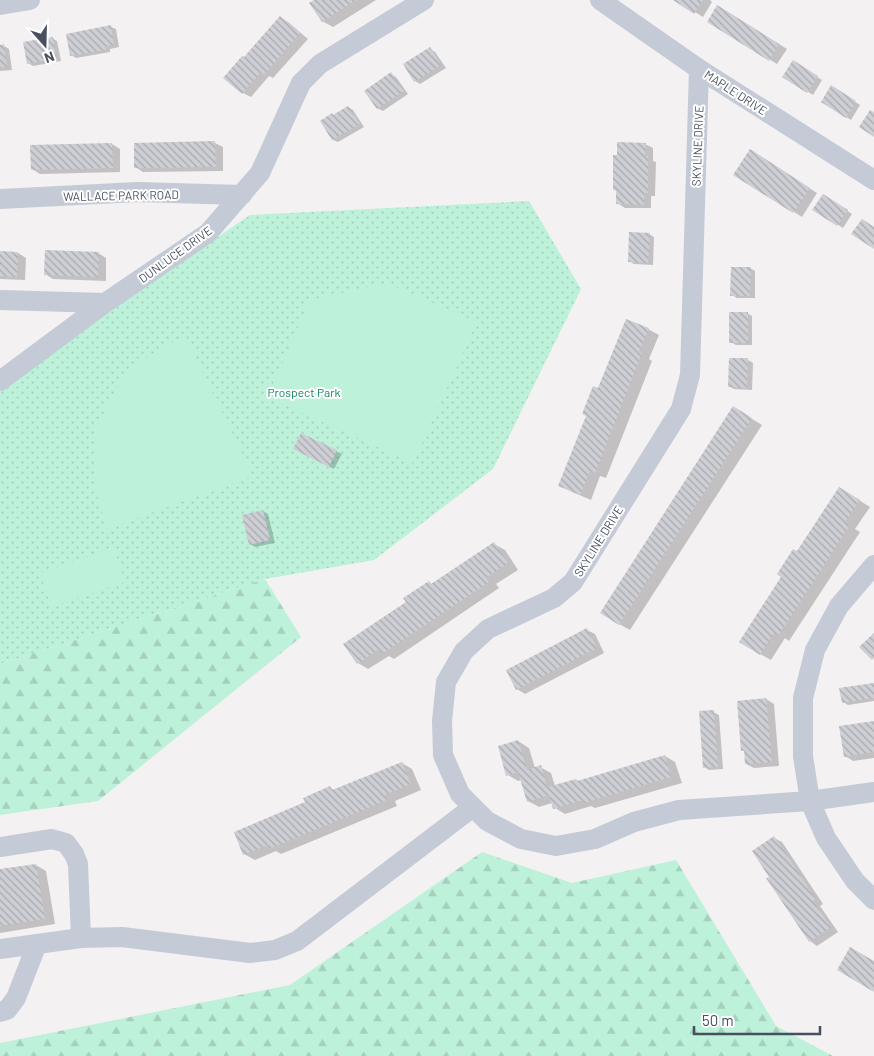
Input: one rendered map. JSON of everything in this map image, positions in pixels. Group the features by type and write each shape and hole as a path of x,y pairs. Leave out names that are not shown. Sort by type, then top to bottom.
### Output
{"street":[{"path":"0,5 30,0"},
{"name":"DUNLUCE DRIVE","path":"0,381 105,303 208,233 260,173 301,83 320,64 424,0"},
{"name":"MAPLE DRIVE","path":"600,0 699,68 874,180"},
{"name":"SKYLINE DRIVE","path":"699,68 690,375 682,409 572,582 554,598 488,630 464,651 446,682 442,721 443,754 460,794 487,821 522,839 556,846 595,839 634,822 680,810 810,801 874,792"},
{"name":"WALLACE PARK ROAD","path":"0,199 137,192 242,195"},
{"path":"0,300 105,303"},
{"path":"874,565 839,606 815,650 803,698 803,756 810,801 826,838 855,881 874,900"},
{"path":"0,949 81,938 122,937 250,952 276,950 298,941 473,807"},
{"path":"0,848 52,839 66,843 78,864 81,938"},
{"path":"0,1012 7,1010 16,998 37,944"}],"green space":[{"name":"Prospect Park","path":"529,201 581,289 493,469 374,560 265,579 0,664 0,385 250,215"},
{"path":"387,283 477,322 413,463 267,397 310,300"},
{"path":"185,335 253,476 107,529 94,484 94,432 119,383 145,358"},
{"path":"114,548 125,582 51,607 40,573"},
{"path":"265,579 301,637 98,801 0,815 0,664"},
{"path":"482,852 572,883 676,860 776,1026 833,1056 0,1056 0,1043 290,985"}],"building":[{"path":"314,0 356,0 322,22 309,3"},
{"path":"673,0 703,0 694,14"},
{"path":"717,5 779,44 769,61 707,22"},
{"path":"280,16 300,33 264,75 261,72 242,94 223,78"},
{"path":"111,25 114,45 105,46 106,50 70,56 66,34"},
{"path":"53,37 56,58 27,64 23,42"},
{"path":"4,44 7,67 0,68 0,45"},
{"path":"430,47 441,65 414,82 403,64"},
{"path":"793,60 818,76 807,93 782,77"},
{"path":"391,72 404,91 377,109 364,91"},
{"path":"831,85 856,101 846,118 821,102"},
{"path":"348,106 360,124 332,140 320,121"},
{"path":"870,110 874,112 874,137 859,127"},
{"path":"215,141 216,167 134,168 134,143"},
{"path":"617,142 646,143 645,156 648,156 648,193 644,193 644,205 616,204 616,190 613,190 613,155 617,155"},
{"path":"112,143 113,168 31,170 30,145"},
{"path":"750,149 810,188 793,213 733,175"},
{"path":"823,194 848,210 837,226 812,210"},
{"path":"862,219 874,227 874,249 851,234"},
{"path":"629,232 650,233 648,263 628,262"},
{"path":"45,250 99,252 98,277 44,275"},
{"path":"0,251 18,252 17,277 0,276"},
{"path":"731,267 751,267 750,296 730,296"},
{"path":"729,312 748,312 748,343 729,343"},
{"path":"626,319 649,328 639,352 642,353 595,473 590,471 580,495 558,486 586,416 582,414 593,386 598,388"},
{"path":"729,358 748,358 747,388 728,387"},
{"path":"733,406 752,418 619,625 600,613"},
{"path":"301,433 337,450 329,467 293,449"},
{"path":"839,487 860,500 845,522 850,525 778,636 774,633 760,655 739,642 781,577 777,574 793,549 797,551"},
{"path":"263,510 270,540 249,545 242,515"},
{"path":"494,542 508,563 486,578 489,582 382,654 379,649 357,664 343,644 406,602 403,598 429,581 431,584"},
{"path":"587,628 597,648 516,690 506,670"},
{"path":"874,633 874,658 872,660 859,647"},
{"path":"874,683 874,698 842,703 839,688"},
{"path":"766,698 772,762 745,764 744,750 741,751 737,701"},
{"path":"714,710 718,767 703,768 699,711"},
{"path":"874,721 874,752 844,757 839,726"},
{"path":"518,740 527,770 541,765 547,787 576,779 577,781 665,755 671,777 584,803 583,800 553,809 549,795 527,802 518,772 506,776 498,746"},
{"path":"402,762 411,784 385,795 387,800 269,849 268,845 243,855 234,832 305,802 303,798 330,786 332,790"},
{"path":"774,836 816,899 813,901 831,927 809,942 766,878 769,877 752,851"},
{"path":"36,864 45,919 0,926 0,869"},
{"path":"850,947 874,961 874,992 837,970"}]}
